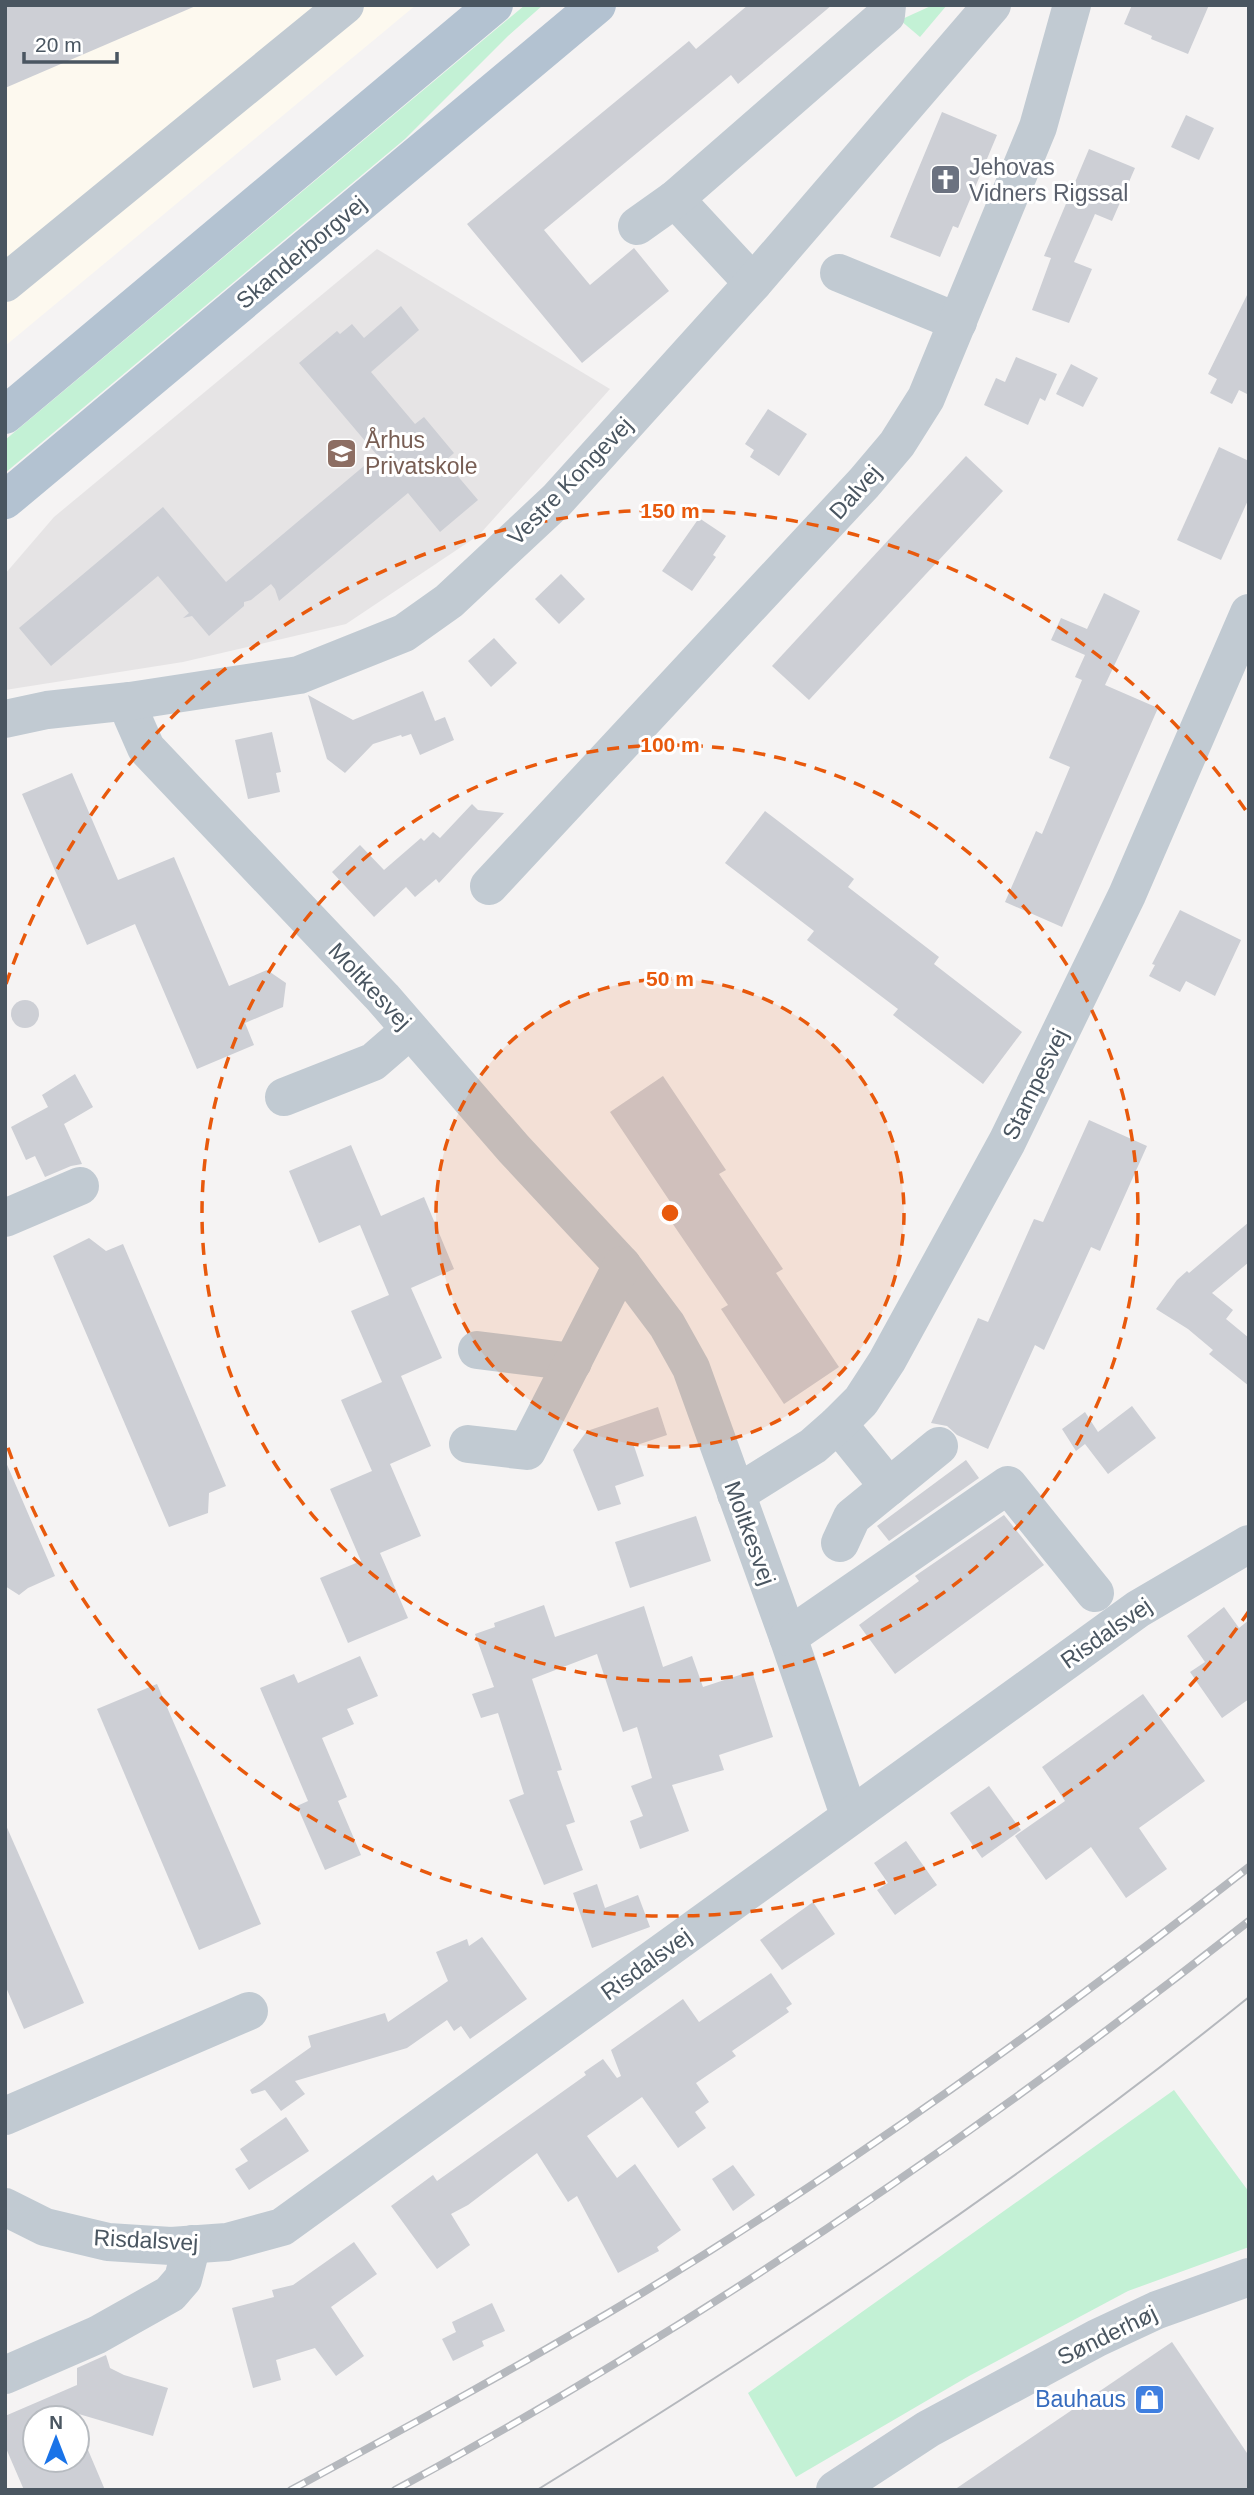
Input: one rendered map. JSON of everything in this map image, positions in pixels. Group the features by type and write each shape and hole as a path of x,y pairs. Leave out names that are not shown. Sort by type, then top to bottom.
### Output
{"main road":[{"path":"5,415 494,5"},
{"name":"Skanderborgvej","path":"5,500 597,5"}],"street":[{"path":"5,283 345,5"},
{"path":"637,226 676,199 886,15 887,5"},
{"name":"Vestre Kongevej","path":"5,719 47,710 130,701 299,675 404,634 449,601 557,499 753,283 992,5"},
{"name":"Dalvej","path":"489,886 864,483 897,444 926,398 1038,127 1072,5"},
{"path":"676,199 753,283"},
{"path":"839,273 958,322"},
{"name":"Stampesvej","path":"736,1494 813,1446 838,1424 861,1401 887,1361 1007,1142 1127,895 1249,613"},
{"name":"Moltkesvej","path":"130,701 132,716 146,748 411,1030 514,1149 622,1265 667,1325 691,1368 845,1803 852,1815"},
{"path":"284,1097 373,1062 411,1030"},
{"path":"5,1218 80,1186"},
{"path":"468,1444 527,1451 622,1265"},
{"path":"477,1350 573,1362"},
{"path":"838,1424 889,1487"},
{"path":"841,1543 852,1517 939,1446"},
{"path":"788,1637 1008,1485 1095,1593"},
{"name":"Risdalsvej","path":"5,2207 44,2227 108,2242 171,2246 227,2242 282,2227 1138,1609 1249,1544"},
{"path":"5,2116 250,2011"},
{"path":"5,2375 97,2335 170,2294 183,2279 192,2244"},
{"name":"Sønderhøj","path":"849,2484 928,2429 1097,2338 1157,2310 1249,2277"}],"shaded area":[{"path":"5,5 416,5 5,346"},
{"name":"Århus Privatskole","path":"377,249 610,389 479,535 346,624 183,662 5,690 5,574 54,517"}],"green space":[{"path":"525,5 543,5 508,36 405,139 5,473 5,440"},
{"path":"933,5 947,5 920,37 900,20"},
{"path":"1174,2090 1249,2192 1249,2247 1128,2291 969,2376 796,2477 748,2393"}],"building":[{"path":"5,5 198,5 5,88"},
{"path":"748,5 832,5 738,84 731,75 544,230 590,285 634,248 669,291 582,363 467,224 689,41 696,49"},
{"path":"1132,5 1209,5 1188,54 1151,39 1152,36 1124,24"},
{"name":"Jehovas Vidners Rigssal","path":"942,112 997,135 958,228 953,226 940,257 890,237"},
{"path":"1186,115 1214,128 1199,160 1171,147"},
{"path":"1089,149 1135,168 1112,221 1095,214 1074,262 1092,269 1069,323 1032,310 1051,258 1044,256"},
{"path":"1249,291 1249,395 1239,390 1232,404 1210,393 1217,379 1208,374"},
{"path":"401,306 419,330 371,372 415,424 424,417 454,453 445,461 478,500 440,532 408,493 279,601 271,584 251,600 244,602 244,606 209,636 192,616 183,618 189,613 158,576 51,666 19,628 163,507 226,582 377,455 299,363 337,331 340,334 352,324 364,338"},
{"path":"1016,357 1057,374 1045,401 1040,398 1028,425 984,405 996,378 1005,382"},
{"path":"1071,364 1098,378 1083,407 1056,394"},
{"path":"768,409 807,434 779,476 750,457 754,450 745,444"},
{"path":"1219,447 1249,461 1249,498 1221,560 1177,540"},
{"path":"966,456 1003,491 809,700 772,666"},
{"path":"699,518 726,536 713,555 716,557 692,591 662,571"},
{"path":"561,574 585,599 559,624 535,599"},
{"path":"1104,593 1140,611 1105,685 1158,708 1062,927 1005,902 1036,831 1042,834 1070,767 1049,758 1082,680 1075,677 1085,655 1051,640 1061,618 1087,629"},
{"path":"494,638 517,663 491,687 468,661"},
{"path":"423,691 435,721 445,717 454,740 420,755 411,734 401,735 373,744 345,773 327,759 308,695 353,720"},
{"path":"272,732 281,772 276,773 280,792 248,799 235,740"},
{"path":"72,773 118,880 174,857 229,986 267,970 286,983 283,1007 245,1023 254,1045 197,1069 135,924 87,945 22,794"},
{"path":"472,804 478,810 504,813 439,883 436,879 415,897 406,887 374,917 332,872 360,845 384,870 421,838 424,841 433,832 440,838"},
{"path":"765,811 854,879 848,887 939,957 934,964 1022,1032 983,1084 893,1015 898,1009 807,940 814,931 725,863"},
{"path":"1180,910 1241,940 1215,996 1186,981 1180,992 1149,976 1155,965 1152,964"},
{"path":"25,1000 35,1004 39,1014 35,1024 25,1028 15,1024 11,1014 15,1004"},
{"path":"75,1074 93,1107 64,1124 82,1164 45,1177 35,1156 26,1160 11,1127 48,1107 42,1095"},
{"path":"663,1076 726,1170 719,1174 783,1269 776,1273 839,1367 784,1404 721,1309 728,1305 664,1211 673,1206 610,1112"},
{"path":"1089,1120 1147,1146 1100,1251 1091,1247 1044,1350 1035,1345 988,1449 957,1435 947,1426 931,1423 978,1318 988,1322 1034,1219 1043,1222"},
{"path":"351,1145 381,1216 424,1197 454,1269 411,1288 442,1358 401,1376 431,1446 390,1464 421,1536 380,1553 408,1618 348,1643 320,1578 361,1561 330,1489 372,1471 341,1400 382,1382 351,1311 389,1295 360,1225 319,1243 289,1171"},
{"path":"1249,1222 1249,1262 1212,1293 1233,1310 1226,1319 1249,1338 1249,1386 1209,1354 1213,1350 1188,1329 1156,1309 1177,1280"},
{"path":"89,1238 106,1251 123,1244 226,1486 209,1493 208,1513 169,1527 53,1256"},
{"path":"1132,1406 1156,1438 1108,1474 1085,1444 1076,1451 1062,1429 1085,1412 1098,1432"},
{"path":"658,1407 667,1435 634,1446 644,1476 615,1486 621,1504 598,1511 573,1450 587,1431"},
{"path":"5,1460 55,1576 19,1595 5,1586"},
{"path":"966,1460 979,1478 889,1541 877,1526"},
{"path":"1004,1515 1044,1565 895,1674 859,1625 919,1581 915,1576"},
{"path":"696,1516 711,1561 630,1588 615,1542"},
{"path":"544,1605 555,1637 644,1606 663,1667 692,1656 703,1687 752,1671 773,1737 719,1755 724,1770 672,1785 689,1831 640,1849 630,1821 643,1816 631,1786 652,1778 637,1727 623,1732 597,1654 532,1679 562,1770 557,1771 575,1822 566,1825 583,1870 544,1885 509,1800 524,1794 498,1713 481,1718 472,1694 494,1687 475,1634 495,1627 494,1623"},
{"path":"1224,1607 1239,1628 1249,1620 1249,1699 1222,1718 1190,1672 1205,1662 1187,1636"},
{"path":"360,1656 378,1696 347,1709 354,1724 322,1738 347,1797 338,1801 361,1855 325,1870 297,1806 308,1801 260,1688 294,1674 298,1683"},
{"path":"157,1684 261,1924 199,1950 97,1709"},
{"path":"1143,1694 1205,1781 1139,1828 1167,1869 1126,1898 1091,1847 1046,1880 1015,1836 1065,1801 1042,1767"},
{"path":"989,1786 1021,1830 982,1858 950,1813"},
{"path":"5,1823 84,2003 24,2029 5,1985"},
{"path":"906,1841 937,1885 895,1915 877,1890 888,1883 874,1863"},
{"path":"597,1884 605,1908 638,1895 650,1927 592,1948 573,1893"},
{"path":"813,1902 835,1934 782,1970 760,1940"},
{"path":"482,1937 527,1999 470,2039 461,2026 454,2031 447,2020 407,2048 295,2081 305,2094 281,2111 265,2090 252,2094 250,2090 311,2047 308,2036 385,2013 388,2022 448,1981 436,1952 467,1939 469,1946"},
{"path":"771,1973 792,2004 786,2008 789,2012 732,2051 736,2056 696,2083 709,2102 695,2112 706,2128 678,2148 642,2097 587,2136 617,2178 635,2164 681,2230 657,2247 659,2251 618,2273 577,2196 568,2202 537,2153 468,2205 451,2214 470,2245 437,2269 391,2206 433,2175 437,2181 586,2075 584,2072 603,2059 617,2078 621,2076 611,2050 683,1999 699,2022"},
{"path":"286,2117 309,2151 249,2190 235,2169 248,2161 240,2149"},
{"path":"733,2165 755,2195 733,2211 712,2179"},
{"path":"354,2242 377,2274 331,2307 364,2356 336,2376 315,2348 276,2360 281,2380 253,2388 232,2308 274,2297 272,2290 293,2285"},
{"path":"492,2303 505,2331 482,2341 484,2346 453,2361 442,2339 456,2332 452,2322"},
{"name":"Bauhaus","path":"1172,2342 1249,2456 1249,2490 954,2490"},
{"path":"106,2355 110,2368 168,2388 153,2436 91,2418 91,2404 33,2404 77,2385 77,2368"},
{"path":"21,2409 21,2474 91,2474 91,2457 105,2490 24,2490 5,2446 5,2416"}],"tram line":[{"path":"537,2490 901,2255 1077,2129 1249,1997"}],"railway":[{"path":"291,2490 599,2319 798,2194 1027,2035 1249,1867"},
{"path":"395,2490 618,2362 834,2224 1044,2076 1249,1921"}],"place":[{"name":"Jehovas Vidners Rigssal","path":"946,180"},
{"name":"Århus Privatskole","path":"342,453"},
{"name":"Bauhaus","path":"1149,2399"}]}
